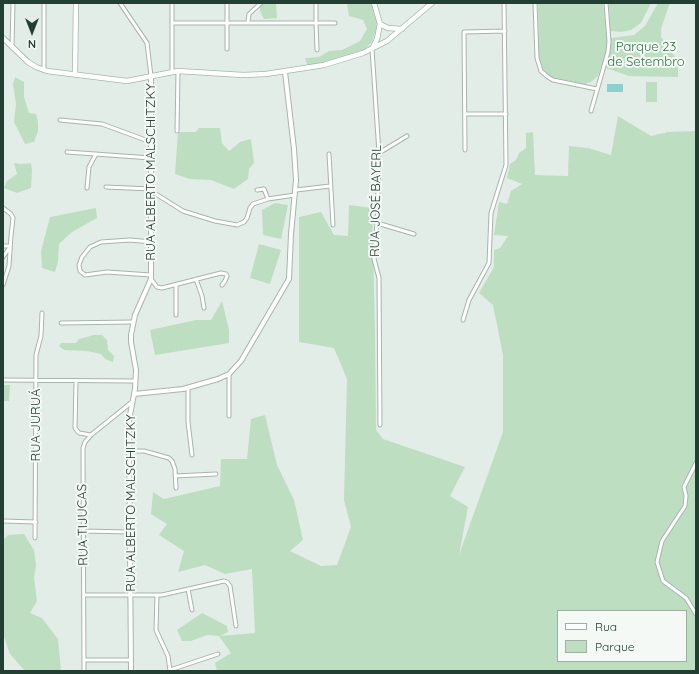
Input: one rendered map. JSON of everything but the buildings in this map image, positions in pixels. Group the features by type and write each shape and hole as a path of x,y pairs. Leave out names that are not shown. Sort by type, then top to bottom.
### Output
{"main road":[{"path":"75,74 76,3"},
{"path":"372,49 377,39 380,24 374,3"},
{"path":"3,38 28,62 44,70 127,81 172,71 252,75 285,72 332,63 372,49 387,41 432,3"},
{"path":"380,24 388,28 402,29"}],"street":[{"path":"12,47 13,3"},
{"path":"44,3 44,70"},
{"path":"120,3 147,43 151,76"},
{"path":"172,3 172,71"},
{"path":"227,3 227,49"},
{"path":"248,22 249,14 261,3"},
{"path":"316,3 317,50"},
{"path":"464,320 469,300 489,263 491,213 506,165 504,3"},
{"path":"535,3 537,58 541,71 553,80 597,89"},
{"path":"591,111 609,46 606,3"},
{"path":"172,24 248,22 335,23"},
{"path":"465,150 464,32 505,31"},
{"name":"RUA JOSÉ BAYERL","path":"372,49 379,153 378,222 374,259 379,278 380,425"},
{"path":"177,131 178,71"},
{"path":"134,394 188,388 229,374 241,361 289,279 291,234 296,190 294,155 285,72"},
{"name":"RUA ALBERTO MALSCHITZKY","path":"131,671 129,420 136,381 136,366 131,342 133,322 151,277 151,76"},
{"path":"465,114 506,114"},
{"path":"60,120 102,124 151,142"},
{"path":"379,153 407,136"},
{"path":"67,152 151,158"},
{"path":"87,188 89,167 96,154"},
{"path":"328,154 332,225"},
{"path":"296,190 330,186"},
{"path":"106,187 151,190 178,208 191,214 236,225 244,222 253,204 268,199 295,195"},
{"path":"257,190 264,189 268,199"},
{"path":"3,208 11,214 13,218 9,266 3,285"},
{"path":"378,222 414,234"},
{"path":"152,242 125,240 101,242 86,252 80,261 79,269 83,275 94,275 107,272 151,277 159,288 224,273 227,278 222,285"},
{"path":"3,246 10,246"},
{"path":"3,256 10,246"},
{"path":"196,279 202,296 204,308"},
{"path":"176,285 176,315"},
{"name":"RUA JURUÁ","path":"36,538 36,355 41,336 42,313"},
{"path":"61,323 133,322"},
{"path":"229,374 229,416"},
{"path":"3,380 136,381"},
{"path":"76,381 75,428 79,433 91,435"},
{"path":"188,388 188,422 192,455"},
{"name":"RUA TIJUCAS","path":"84,671 82,452 85,442 91,435 132,402"},
{"path":"129,451 144,451 169,458 174,465 176,488"},
{"path":"696,463 684,487 686,496 685,506 662,541 657,562 662,581 686,598 696,614"},
{"path":"175,476 216,474"},
{"path":"3,521 36,522"},
{"path":"83,531 130,532"},
{"path":"84,596 157,595 224,581 229,583 236,626"},
{"path":"188,589 192,610"},
{"path":"157,595 156,630 168,656 170,670 218,654"},
{"path":"84,660 131,660"}],"green space":[{"path":"264,3 276,3 277,18 264,19 260,11 260,6"},
{"path":"347,3 371,3 377,21 372,42 362,52 321,63 307,65 305,58 319,57 329,51 342,50 360,41 367,29 363,20 349,16"},
{"path":"538,3 603,3 608,47 598,76 591,82 585,84 551,77 543,69 539,57"},
{"name":"Parque 23 de Setembro","path":"609,3 651,3 641,23 631,30 621,32 610,31"},
{"name":"Parque 23 de Setembro","path":"658,3 672,3 669,5 661,29 661,37 678,61 678,77 629,76 606,68 610,54 611,38 634,35 645,26"},
{"path":"15,77 24,82 24,97 29,113 36,114 38,122 38,131 34,142 25,144 14,122 16,104 13,84"},
{"path":"646,82 657,82 657,102 646,102"},
{"path":"618,116 651,136 668,132 696,131 696,671 217,671 215,663 231,653 219,636 207,635 191,641 182,641 177,630 202,613 227,626 228,632 220,636 255,633 252,569 225,574 205,565 178,572 184,551 159,535 167,524 151,514 153,492 164,499 220,486 221,459 247,459 251,419 265,415 277,465 294,500 303,540 290,551 321,566 337,565 351,527 344,500 347,379 334,348 299,342 299,217 321,212 334,235 348,236 349,205 372,208 376,430 383,439 465,467 450,496 468,507 459,555 503,432 503,355 493,305 479,293 494,267 494,250 500,248 508,236 494,235 499,202 507,204 511,191 522,184 507,178 510,164 516,160 519,153 526,148 526,133 533,132 535,175 568,176 569,146 588,148 611,155"},
{"path":"199,128 220,128 222,143 229,151 240,142 251,139 254,163 249,169 248,179 234,189 211,180 190,179 175,174 178,132 196,132"},
{"path":"14,163 31,163 31,188 17,193 4,188 7,181 17,174"},
{"path":"275,203 288,205 281,239 263,235 262,210"},
{"path":"96,208 97,218 72,232 59,244 58,262 55,272 42,268 41,251 50,217"},
{"path":"259,244 281,250 270,284 250,278"},
{"path":"222,301 229,330 229,343 155,355 150,330 196,320 211,320"},
{"path":"94,335 102,335 107,340 108,350 114,356 113,362 105,359 101,354 87,351 64,350 59,346 61,343 76,343 79,339"},
{"path":"3,385 10,385 9,401 3,401"},
{"path":"24,534 34,550 36,565 34,578 37,601 30,613 42,618 58,639 61,671 25,671 10,654 4,637 3,540 8,535"}],"water":[{"path":"607,84 623,84 623,92 607,92"}]}
